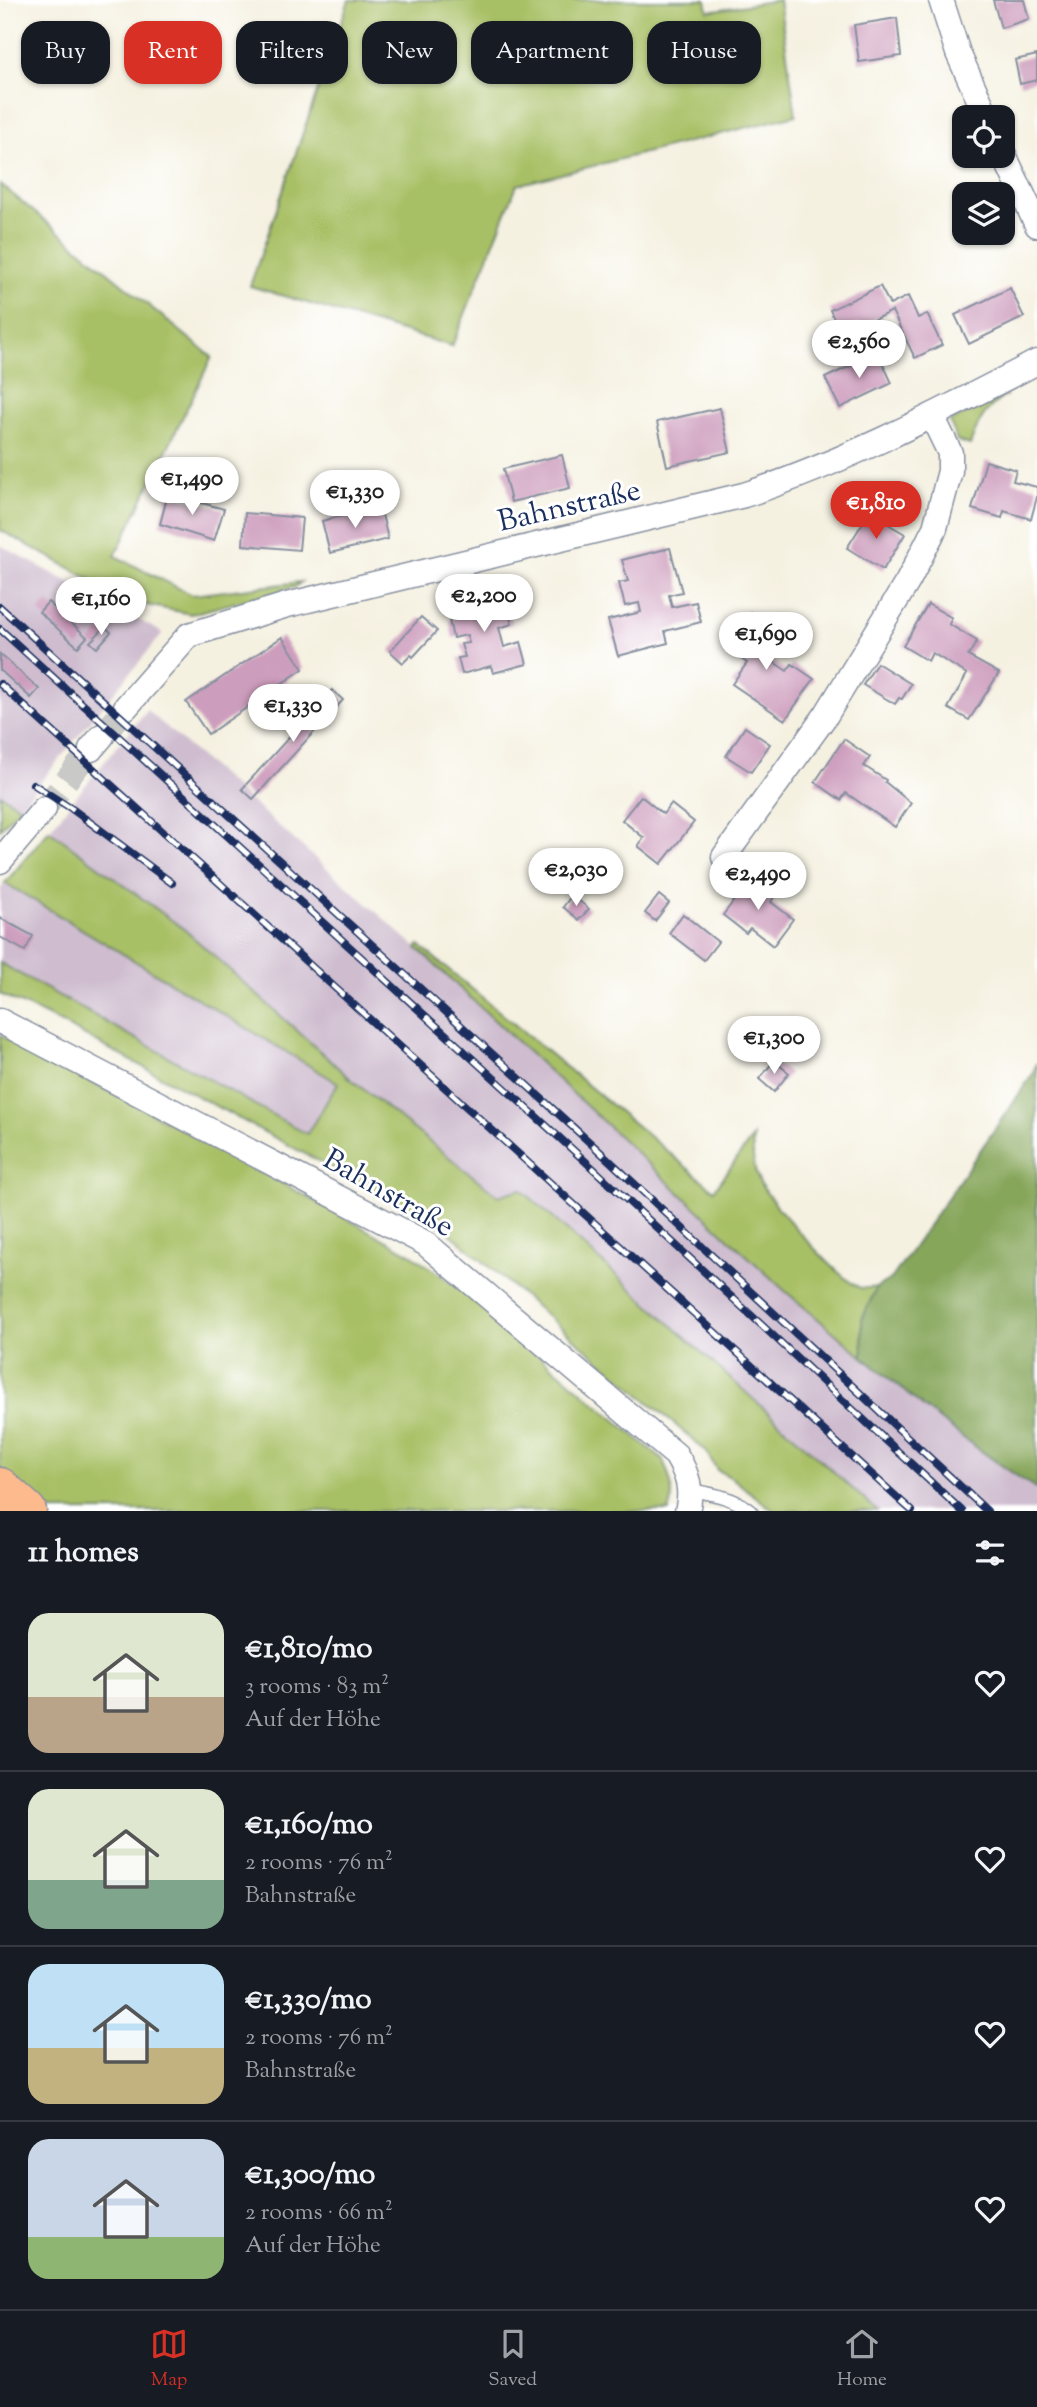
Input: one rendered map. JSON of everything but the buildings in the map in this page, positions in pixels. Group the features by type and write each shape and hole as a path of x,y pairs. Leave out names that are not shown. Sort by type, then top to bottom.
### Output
{"main road":[{"path":"0,1487 27,1511"}],"street":[{"path":"941,0 958,54 981,105"},
{"path":"1010,168 1037,225"},
{"name":"Bahnstraße","path":"126,707 189,635 287,605 744,495 798,478 932,416 1037,362"},
{"path":"724,857 826,715 908,581 935,528 950,471 950,453 932,416"},
{"path":"0,861 44,809"},
{"name":"Bahnstraße","path":"0,1021 425,1243 676,1455 686,1471 688,1501"}],"lane":[{"path":"688,1501 710,1494 742,1504 751,1511"}],"shaded area":[{"path":"0,545 163,633 20,807 0,794"},
{"path":"147,710 417,948 784,1290 939,1420 999,1465 1037,1489 1037,1511 877,1511 521,1189 498,1197 353,1081 185,930 49,830"},
{"path":"5,883 338,1083 308,1134 0,963 0,890"}],"green space":[{"path":"349,0 706,0 708,11 779,0 796,115 517,185 452,346 250,286 320,84 348,84 348,21 342,21"},
{"path":"0,184 212,357 115,556 192,595 301,582 295,587 191,614 132,602 0,530"},
{"path":"1007,395 983,416 970,445 957,441 950,421"},
{"path":"0,794 20,807 0,829"},
{"path":"49,830 185,930 353,1081 498,1196 521,1189 877,1511 774,1511 732,1478 717,1470 706,1451 445,1229 48,1016 0,994 0,963 307,1134 338,1083 5,883"},
{"path":"419,945 714,1190 753,1137 753,1159 757,1176 776,1205 838,1272 861,1288 877,1287 862,1319 863,1357 784,1290 417,948"},
{"path":"0,1035 213,1145 411,1254 459,1288 663,1460 672,1491 669,1511 43,1511 0,1468"},
{"path":"1037,1063 1037,1489 969,1442 863,1357 862,1319 877,1287 892,1278 1032,1075"}],"tunnel":[{"path":"102,736 126,707"},
{"path":"44,809 91,749"}],"railway":[{"path":"0,607 597,1149 987,1511"},
{"path":"0,629 585,1161 962,1511"},
{"path":"0,684 912,1511"},
{"path":"33,784 72,809 172,883"}]}
